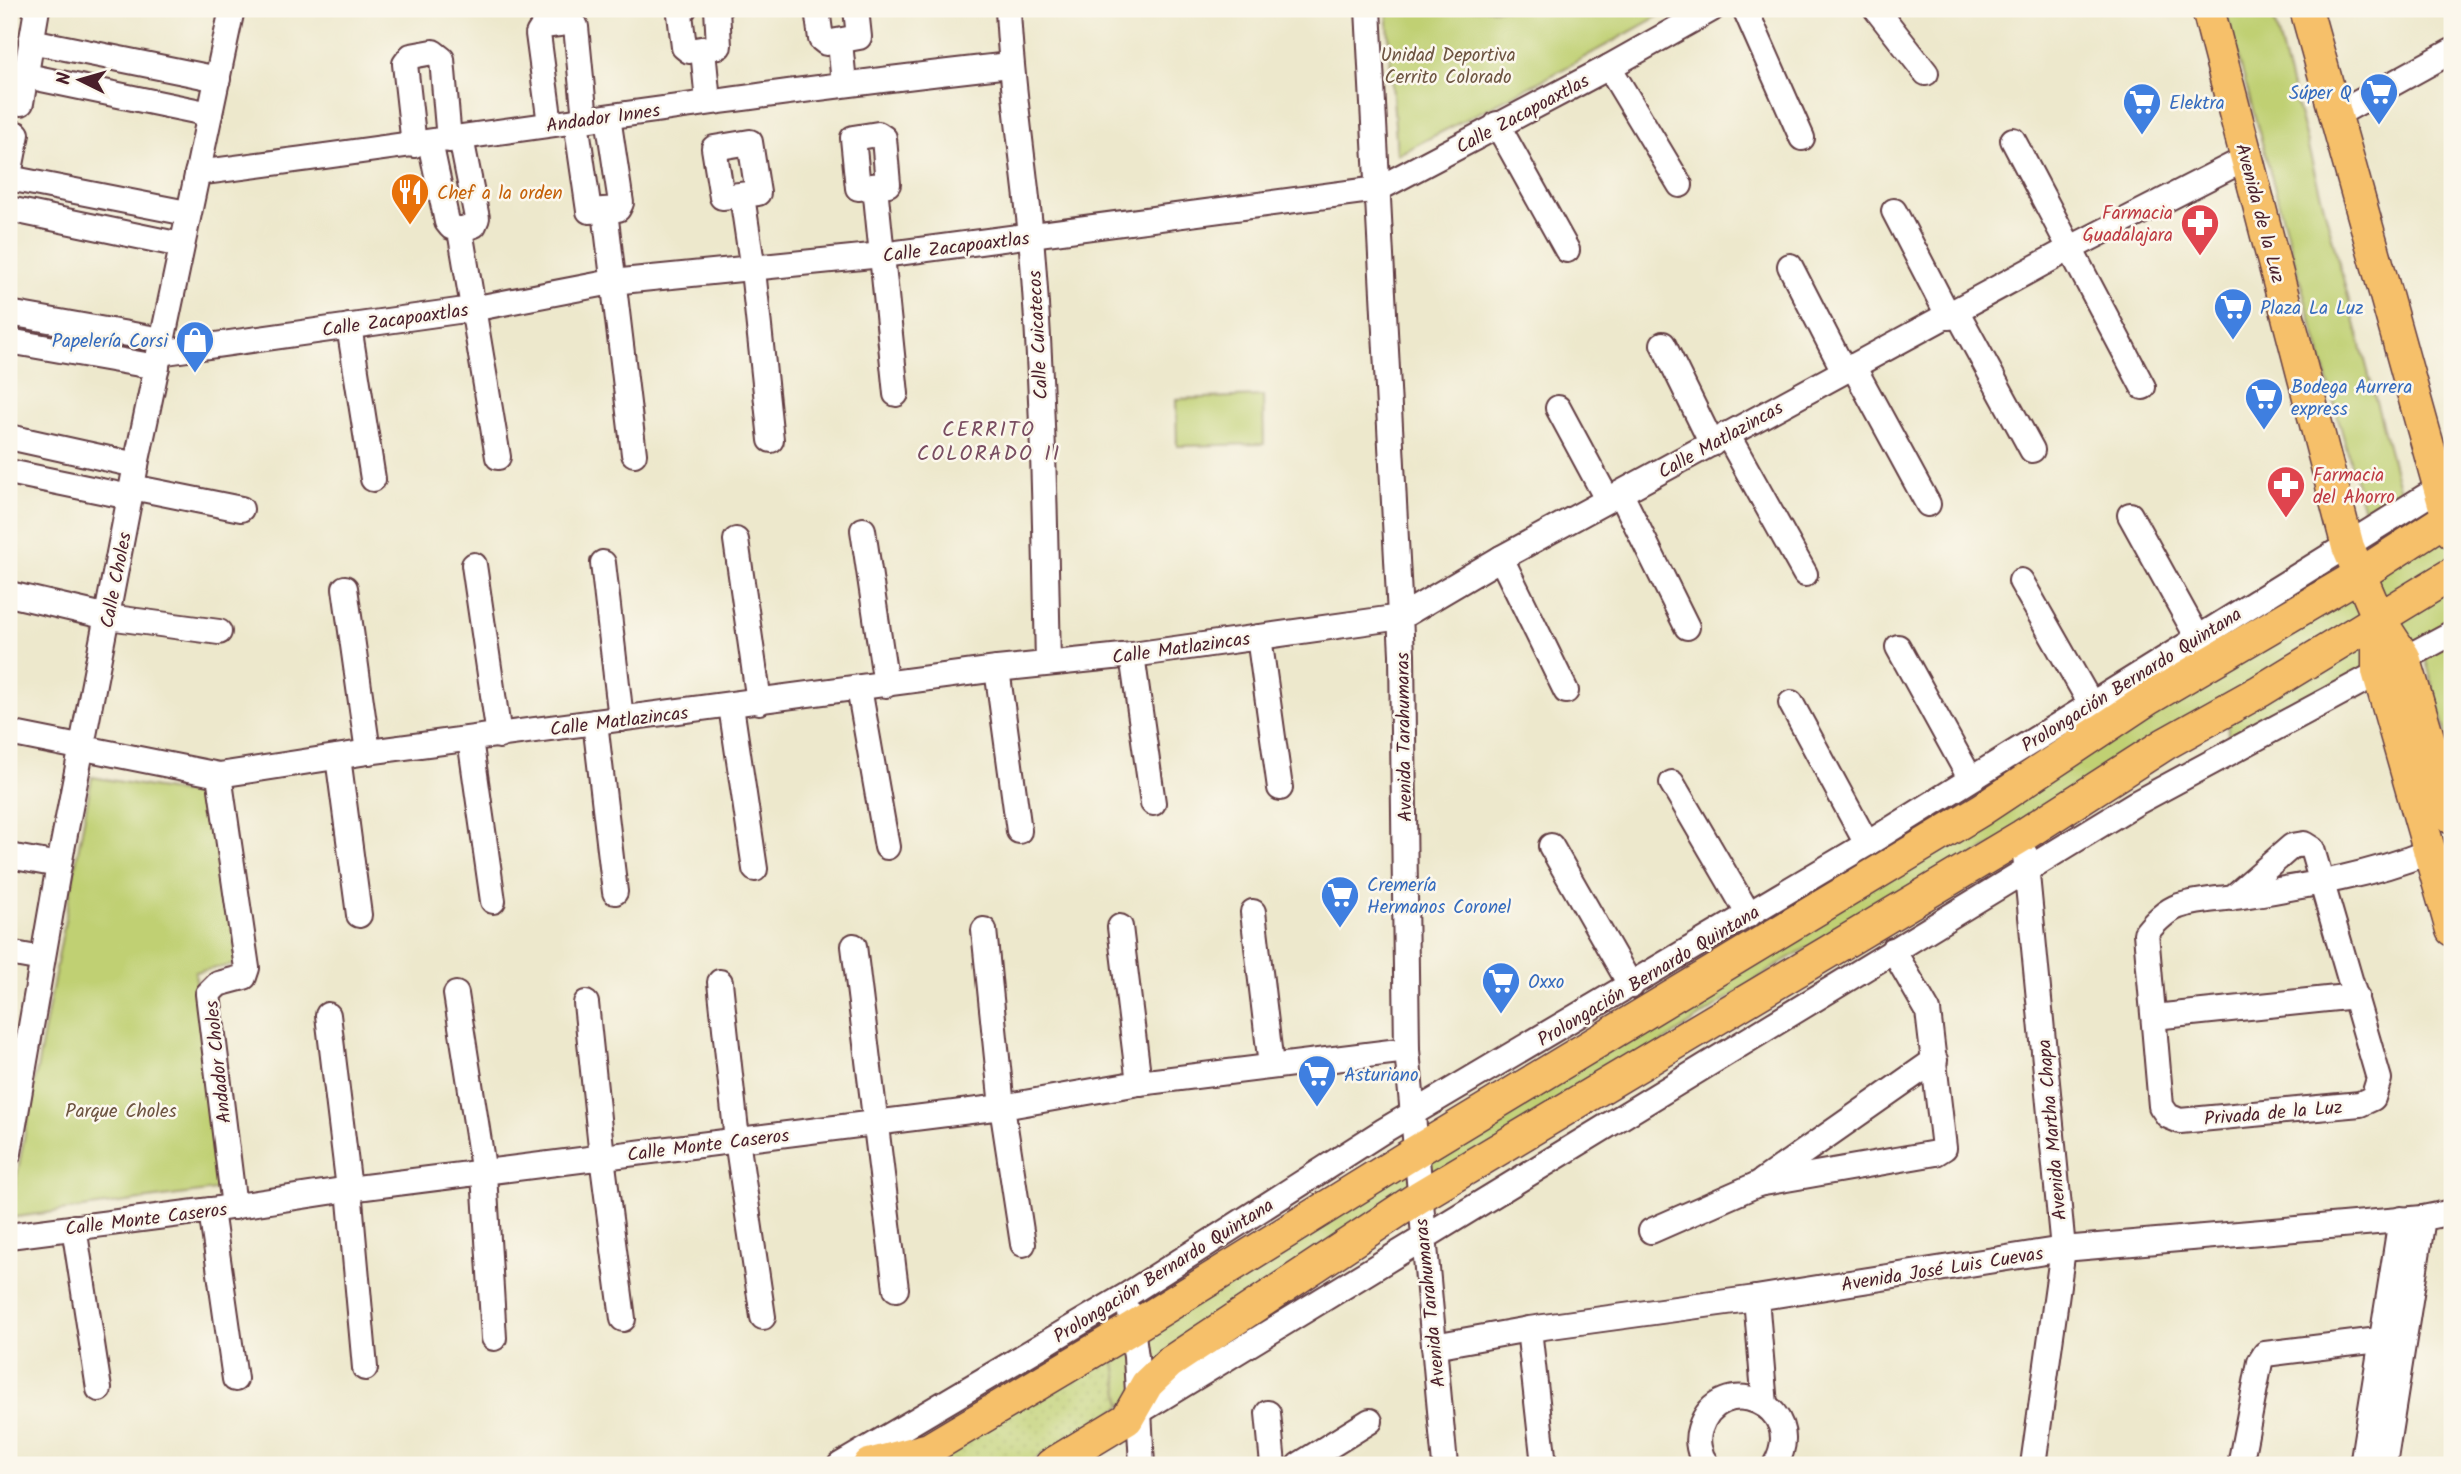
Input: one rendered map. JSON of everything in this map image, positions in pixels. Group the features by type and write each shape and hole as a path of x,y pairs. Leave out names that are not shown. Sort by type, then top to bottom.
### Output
{"main road":[{"name":"Avenida de la Luz","path":"2208,9 2355,560 2378,617 2391,664 2428,852 2452,930"},
{"path":"2306,9 2449,507"},
{"name":"Prolongación Bernardo Quintana","path":"869,1465 929,1449 1132,1328 1415,1152 1981,810 2355,560 2449,507"},
{"path":"1051,1465 1135,1409 1147,1384 1169,1363 1419,1197 2022,836 2165,744 2260,691 2452,574"},
{"name":"Avenida de la Luz","path":"2391,664 2452,818"}],"street":[{"path":"21,103 37,9"},
{"name":"Calle Choles","path":"9,1153 16,1060 42,959 159,353 232,9"},
{"path":"684,9 680,14 685,50 715,48 720,41 717,9"},
{"path":"817,9 822,42 840,42 859,37 856,9"},
{"name":"Calle Cuicatecos","path":"1008,9 1010,65 1031,236 1042,436 1048,663"},
{"name":"Avenida Tarahumaras","path":"1368,9 1401,617 1407,1050 1422,1237 1445,1465"},
{"name":"Calle Zacapoaxtlas","path":"159,353 472,309 611,282 754,270 882,255 1378,189 1609,67 1712,9"},
{"path":"1745,9 1802,138"},
{"path":"1876,9 1926,73"},
{"path":"550,124 538,34 543,26 555,24 568,23 576,27 590,119 588,208 591,212 618,209 621,203 590,119"},
{"path":"31,41 218,79"},
{"path":"840,42 844,83"},
{"path":"703,50 708,102"},
{"path":"2336,115 2452,51"},
{"name":"Andador Innes","path":"197,173 844,83 1010,65"},
{"path":"1609,67 1679,185"},
{"path":"27,76 210,114"},
{"path":"1497,124 1567,250"},
{"path":"17,134 9,176 187,214"},
{"path":"2013,140 2143,387"},
{"path":"439,141 477,218 474,225 460,230 498,457"},
{"name":"Calle Matlazincas","path":"9,733 219,775 369,752 997,669 1132,655 1401,617 1500,558 1953,315 2069,249 2247,159"},
{"path":"875,186 896,394"},
{"path":"741,196 754,270 771,440"},
{"path":"9,209 181,245"},
{"path":"605,211 611,282 634,454"},
{"path":"1894,211 2032,450"},
{"path":"1790,266 1928,504"},
{"path":"9,313 159,353"},
{"path":"349,326 373,479"},
{"path":"9,341 159,353"},
{"path":"1663,344 1805,573"},
{"path":"1558,408 1614,497 1687,627"},
{"path":"9,438 133,483 241,509"},
{"path":"9,472 133,483"},
{"path":"2130,515 2199,638"},
{"path":"863,530 886,685"},
{"path":"736,540 759,702"},
{"path":"1500,558 1566,691"},
{"name":"Prolongación Bernardo Quintana","path":"840,1465 1127,1295 1414,1114 1867,844 2199,638 2355,560"},
{"path":"603,563 621,719"},
{"path":"474,565 499,736"},
{"path":"2021,581 2091,704"},
{"path":"345,588 369,752"},
{"path":"9,594 108,617 219,632"},
{"path":"1135,1409 2136,803 2452,632"},
{"path":"1259,637 1280,788"},
{"path":"1898,647 1970,778"},
{"path":"1132,655 1153,803"},
{"path":"997,669 1019,831"},
{"path":"859,688 887,846"},
{"path":"1791,703 1867,844"},
{"path":"731,706 755,869"},
{"path":"595,723 615,892"},
{"path":"470,739 493,901"},
{"path":"338,757 359,915"},
{"name":"Andador Choles","path":"219,775 247,968 244,977 218,984 208,994 223,1208"},
{"path":"1672,783 1729,886 1749,915"},
{"name":"Avenida Martha Chapa","path":"2022,836 2063,1249 2034,1465"},
{"name":"Privada de la Luz","path":"2232,898 2292,846 2304,844 2312,849 2324,883 2379,1079 2373,1098 2360,1104 2174,1120 2161,1106 2145,947 2146,933 2165,914 2179,906 2232,898 2324,883 2428,852"},
{"path":"1551,846 1631,986"},
{"path":"9,856 59,865"},
{"path":"1253,912 1271,1066"},
{"path":"1120,927 1139,1083"},
{"path":"984,930 1002,1107 1023,1244"},
{"path":"854,946 896,1289"},
{"path":"1758,1184 1940,1151 1945,1142 1928,1011 1893,950"},
{"path":"9,953 42,959"},
{"path":"720,982 737,1140 763,1317"},
{"path":"456,994 484,1174 494,1338"},
{"path":"2154,1017 2356,996"},
{"path":"586,1003 623,1320"},
{"path":"328,1015 349,1189 365,1368"},
{"name":"Calle Monte Caseros","path":"9,1236 349,1189 1002,1107 1139,1083 1407,1050"},
{"path":"1651,1231 1758,1184 1935,1060"},
{"path":"223,1208 235,1379"},
{"name":"Avenida José Luis Cuevas","path":"1434,1346 1529,1329 1756,1298 2063,1249 2412,1218 2452,1212"},
{"path":"2362,1465 2393,1338 2412,1218"},
{"path":"74,1227 99,1389"},
{"path":"1127,1295 1142,1465"},
{"path":"1756,1298 1765,1405 1782,1427 1784,1441 1775,1465"},
{"path":"1529,1329 1544,1465"},
{"path":"2239,1465 2260,1362 2265,1354 2393,1338"},
{"path":"2384,1465 2393,1338"},
{"path":"1707,1465 1698,1446 1699,1432 1713,1408 1739,1397 1765,1405"},
{"path":"1268,1413 1273,1465"},
{"path":"1299,1465 1370,1421"}],"green space":[{"name":"Unidad Deportiva Cerrito Colorado","path":"1387,9 1671,9 1554,74 1397,155"},
{"path":"2225,9 2271,9 2400,491 2452,463 2452,757 2425,657 2228,736 2228,715 1785,960 1122,1406 1113,1349 2381,563 2360,497"},
{"path":"1263,396 1264,444 1177,446 1176,399"},
{"name":"Parque Choles","path":"92,777 193,794 195,784 214,781 238,964 195,972 223,1189 9,1218"},
{"path":"1113,1349 1122,1406 1025,1465 915,1465"}],"place":[{"name":"Súper Q","path":"2379,126"},
{"name":"Elektra","path":"2142,136"},
{"name":"Chef a la orden","path":"410,226"},
{"name":"Farmacia Guadalajara","path":"2200,257"},
{"name":"Plaza La Luz","path":"2233,341"},
{"name":"Papelería Corsi","path":"195,374"},
{"name":"Bodega Aurrera express","path":"2264,431"},
{"name":"Farmacia del Ahorro","path":"2286,519"},
{"name":"Cremería Hermanos Coronel","path":"1340,929"},
{"name":"Oxxo","path":"1501,1015"},
{"name":"Asturiano","path":"1317,1108"}],"district":[{"name":"CERRITO COLORADO II","path":"989,441"}]}
